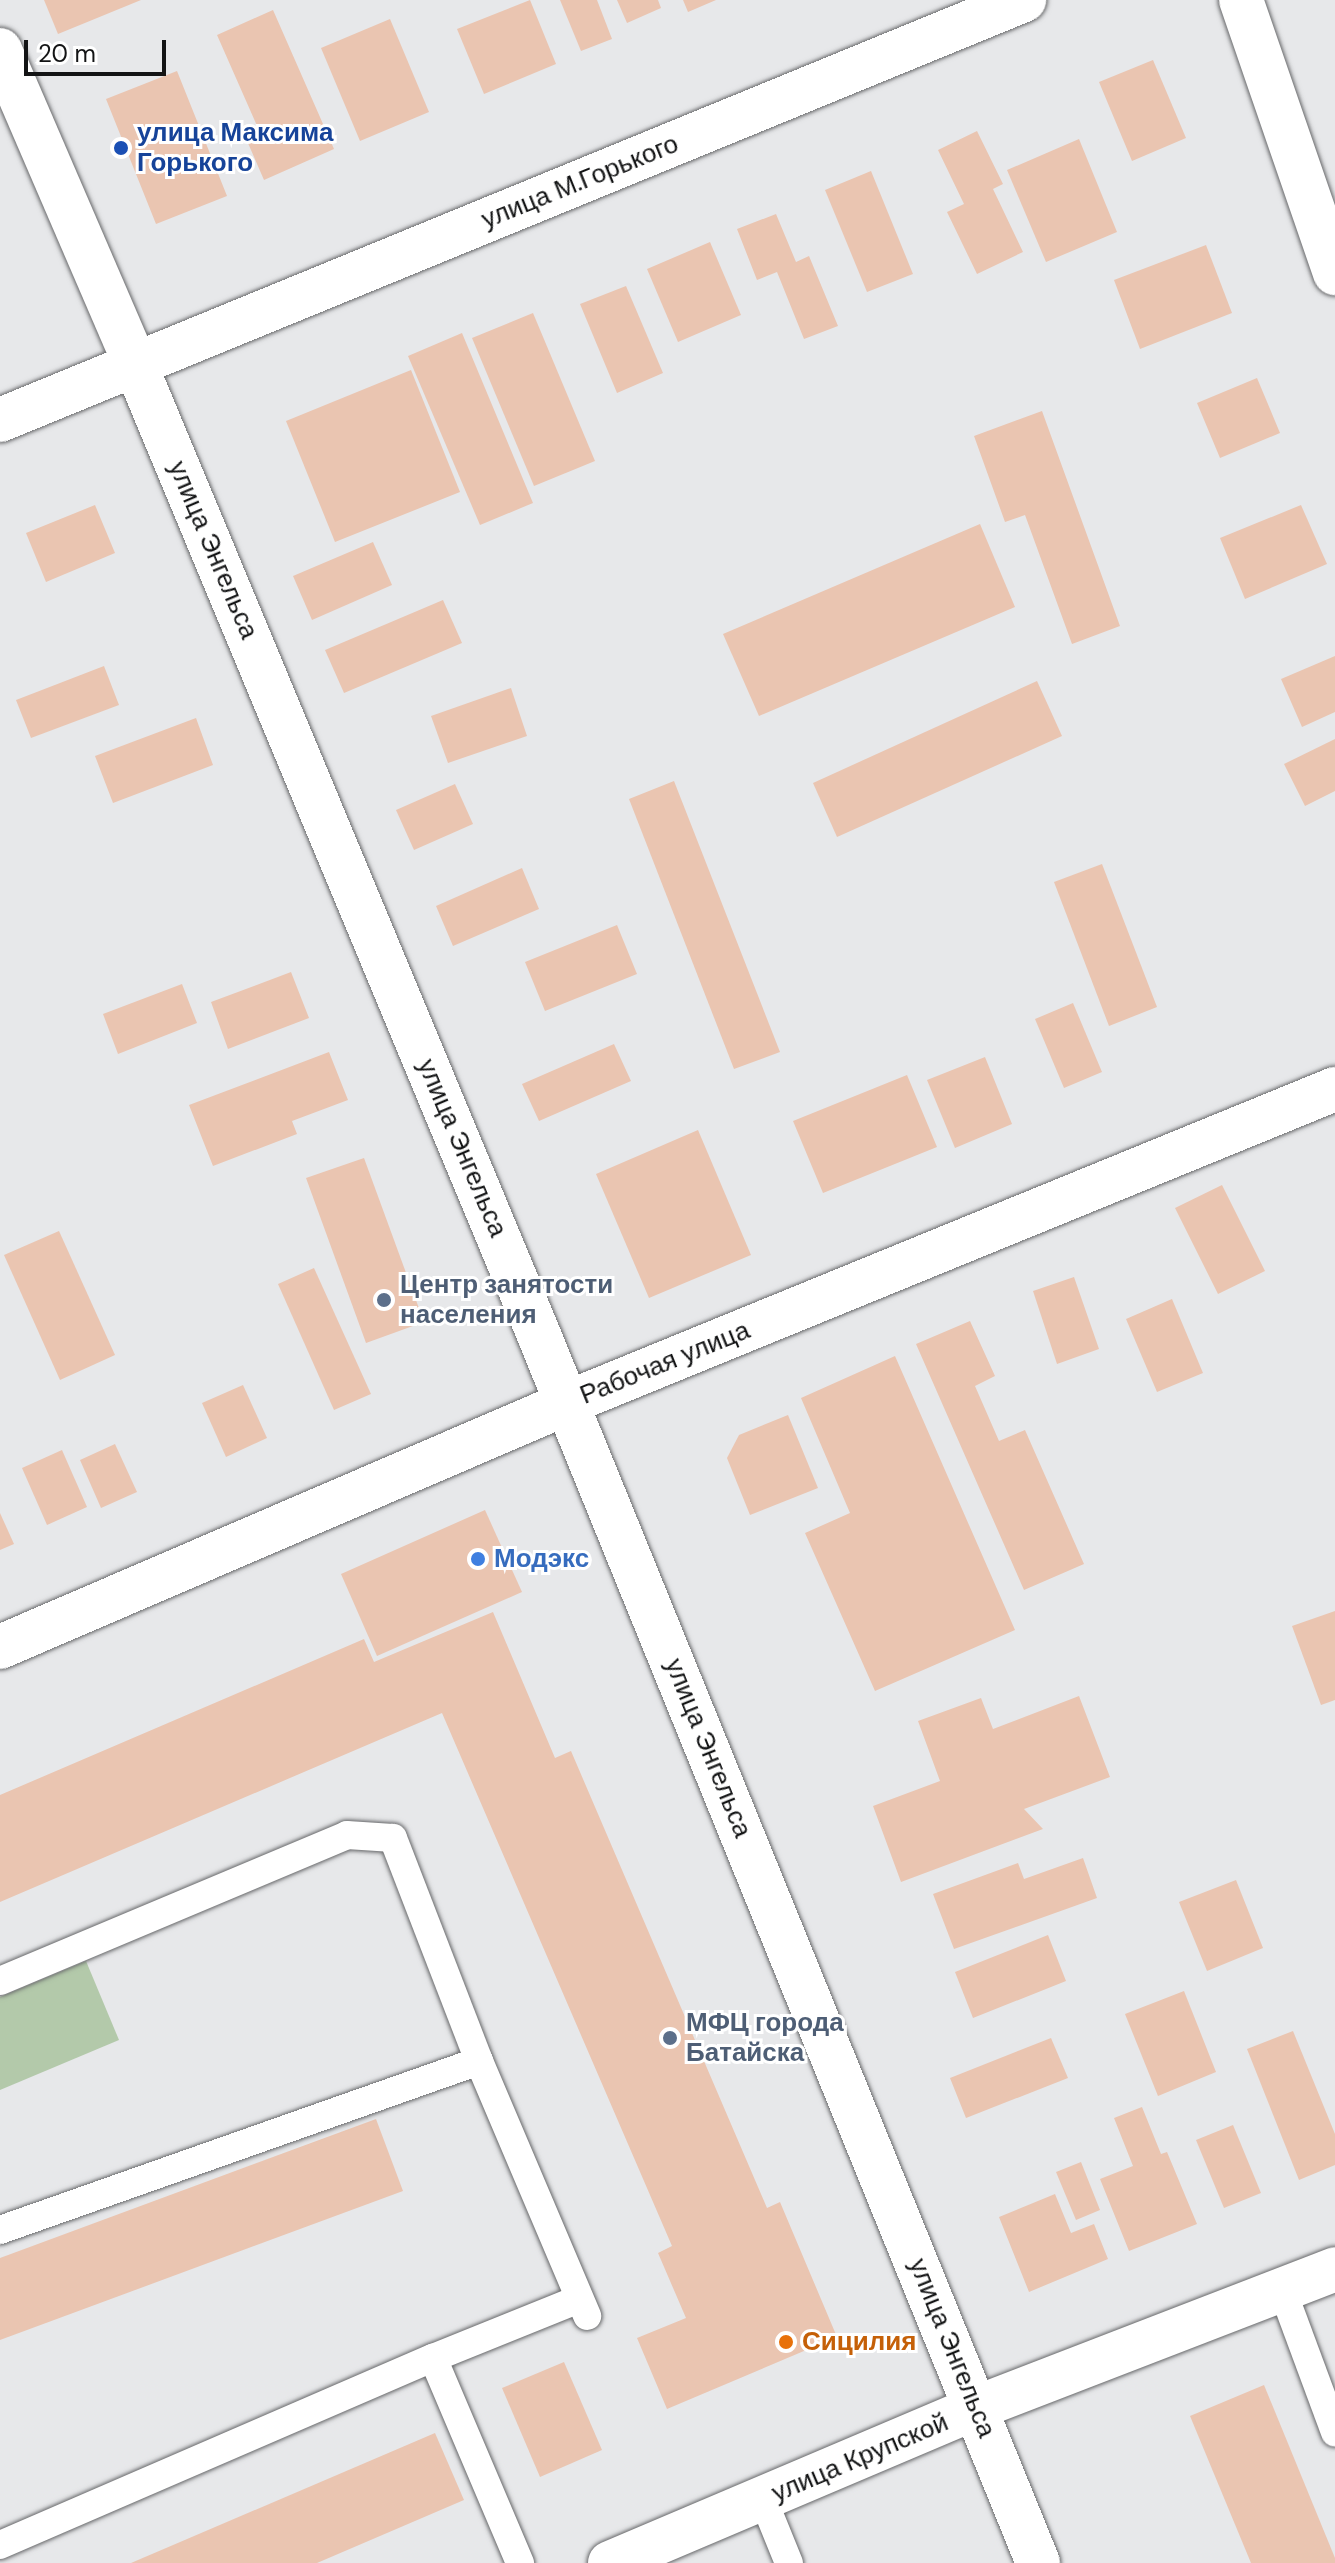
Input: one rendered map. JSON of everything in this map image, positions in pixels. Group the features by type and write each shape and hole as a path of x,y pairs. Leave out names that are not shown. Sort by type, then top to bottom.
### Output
{"street":[{"name":"улица М.Горького","path":"135,364 1024,0"},
{"path":"1241,0 1335,273"},
{"name":"улица Энгельса","path":"0,50 135,364 567,1403 978,2407 1038,2563"},
{"path":"0,420 135,364"},
{"name":"Рабочая улица","path":"0,1647 567,1403 1335,1089"},
{"name":"улица Крупской","path":"610,2563 659,2554 763,2499 978,2407 1335,2269"}],"lane":[{"path":"0,1981 347,1835 393,1838 479,2061 583,2307 433,2358 0,2545"},
{"path":"0,2230 479,2061"},
{"path":"1282,2289 1335,2432"},
{"path":"433,2358 520,2563"},
{"path":"763,2499 789,2563"}],"green space":[{"path":"86,1961 119,2040 0,2090 0,1997"}],"building":[{"path":"44,0 141,0 58,34"},
{"path":"530,0 556,64 484,94 457,29"},
{"path":"560,0 597,0 612,39 581,51"},
{"path":"617,0 658,0 661,8 627,23"},
{"path":"683,0 716,0 688,12"},
{"path":"273,10 334,149 264,180 244,134 258,128 217,35"},
{"path":"390,19 429,112 360,141 321,48"},
{"path":"1153,60 1186,138 1132,161 1099,82"},
{"path":"177,71 227,196 156,224 106,99"},
{"path":"977,131 1003,184 993,189 1023,252 977,274 947,212 964,204 938,150"},
{"path":"1079,139 1117,232 1046,262 1007,170"},
{"path":"871,171 913,274 867,292 825,190"},
{"path":"776,214 796,262 809,256 838,326 804,339 777,272 757,280 737,229"},
{"path":"710,242 741,315 678,342 647,269"},
{"path":"1206,245 1232,313 1140,349 1114,280"},
{"path":"626,286 663,373 617,393 580,304"},
{"path":"533,313 595,461 534,486 472,338"},
{"path":"462,333 533,503 480,525 408,356"},
{"path":"411,370 460,492 335,542 286,421"},
{"path":"1257,378 1280,433 1220,458 1197,403"},
{"path":"1042,411 1120,626 1072,644 1025,515 1005,522 974,436"},
{"path":"95,505 115,553 46,582 26,533"},
{"path":"1301,505 1327,564 1245,599 1220,538"},
{"path":"980,524 1015,607 759,716 723,634"},
{"path":"373,542 392,585 312,620 293,576"},
{"path":"443,600 462,643 344,693 325,650"},
{"path":"1335,656 1335,712 1302,727 1281,679"},
{"path":"104,666 119,705 31,738 16,700"},
{"path":"1037,681 1062,736 837,837 813,783"},
{"path":"511,688 527,736 448,763 431,716"},
{"path":"196,718 213,765 113,803 95,756"},
{"path":"1335,739 1335,791 1305,806 1284,764"},
{"path":"674,781 780,1052 734,1069 629,799"},
{"path":"455,784 473,824 414,850 396,810"},
{"path":"1102,864 1157,1007 1109,1026 1054,882"},
{"path":"522,868 539,909 453,946 436,906"},
{"path":"617,925 637,974 545,1011 525,962"},
{"path":"291,972 309,1018 228,1049 211,1002"},
{"path":"182,984 197,1023 118,1054 103,1014"},
{"path":"1073,1003 1102,1072 1064,1088 1035,1019"},
{"path":"614,1044 631,1081 539,1121 522,1084"},
{"path":"329,1052 348,1100 292,1121 297,1134 213,1166 189,1105"},
{"path":"985,1057 1012,1124 955,1148 927,1080"},
{"path":"907,1075 937,1147 823,1193 793,1121"},
{"path":"698,1130 751,1255 649,1298 596,1174"},
{"path":"364,1158 424,1322 366,1343 306,1178"},
{"path":"1222,1185 1265,1271 1218,1294 1175,1208"},
{"path":"59,1231 115,1355 60,1380 4,1255"},
{"path":"314,1268 371,1394 334,1410 278,1284"},
{"path":"1074,1277 1099,1349 1057,1364 1033,1291"},
{"path":"1172,1299 1203,1373 1157,1392 1126,1319"},
{"path":"970,1321 995,1376 975,1386 999,1441 1025,1430 1084,1564 1024,1590 916,1344"},
{"path":"895,1356 1015,1630 875,1691 805,1533 850,1513 801,1398"},
{"path":"243,1385 267,1438 226,1457 202,1403"},
{"path":"788,1415 818,1488 750,1515 727,1458 739,1435"},
{"path":"115,1444 137,1492 101,1508 80,1460"},
{"path":"62,1450 87,1507 47,1525 22,1468"},
{"path":"485,1510 522,1592 377,1656 341,1574"},
{"path":"0,1513 14,1544 0,1550"},
{"path":"1335,1611 1335,1700 1321,1705 1292,1626"},
{"path":"493,1612 555,1758 571,1751 767,2208 780,2202 837,2337 667,2409 637,2338 686,2318 658,2253 672,2246 442,1713 0,1902 0,1795 364,1639 374,1662"},
{"path":"1079,1696 1110,1777 1024,1809 1043,1829 901,1882 873,1806 940,1781 918,1721 981,1698 993,1729"},
{"path":"1083,1858 1097,1898 954,1949 933,1894 1018,1863 1024,1879"},
{"path":"1236,1880 1263,1948 1207,1971 1179,1902"},
{"path":"1048,1935 1066,1981 973,2018 955,1972"},
{"path":"1184,1991 1216,2072 1158,2096 1125,2014"},
{"path":"1293,2031 1335,2134 1335,2165 1299,2180 1247,2049"},
{"path":"1051,2038 1068,2078 966,2118 950,2078"},
{"path":"1142,2107 1161,2154 1167,2152 1197,2224 1129,2251 1100,2179 1133,2166 1114,2118"},
{"path":"376,2119 403,2191 0,2340 0,2258"},
{"path":"1233,2125 1261,2193 1224,2208 1196,2140"},
{"path":"1081,2162 1100,2210 1076,2220 1056,2172"},
{"path":"1055,2194 1071,2233 1094,2224 1108,2259 1029,2292 999,2217"},
{"path":"564,2362 602,2450 540,2477 502,2388"},
{"path":"1264,2385 1335,2563 1251,2563 1190,2416"},
{"path":"435,2433 464,2500 317,2563 131,2563"}],"place":[{"name":"улица Максима Горького","path":"121,148"},
{"name":"Центр занятости населения","path":"384,1300"},
{"name":"Модэкс","path":"478,1559"},
{"name":"МФЦ города Батайска","path":"670,2038"},
{"name":"Сицилия","path":"786,2342"}]}
